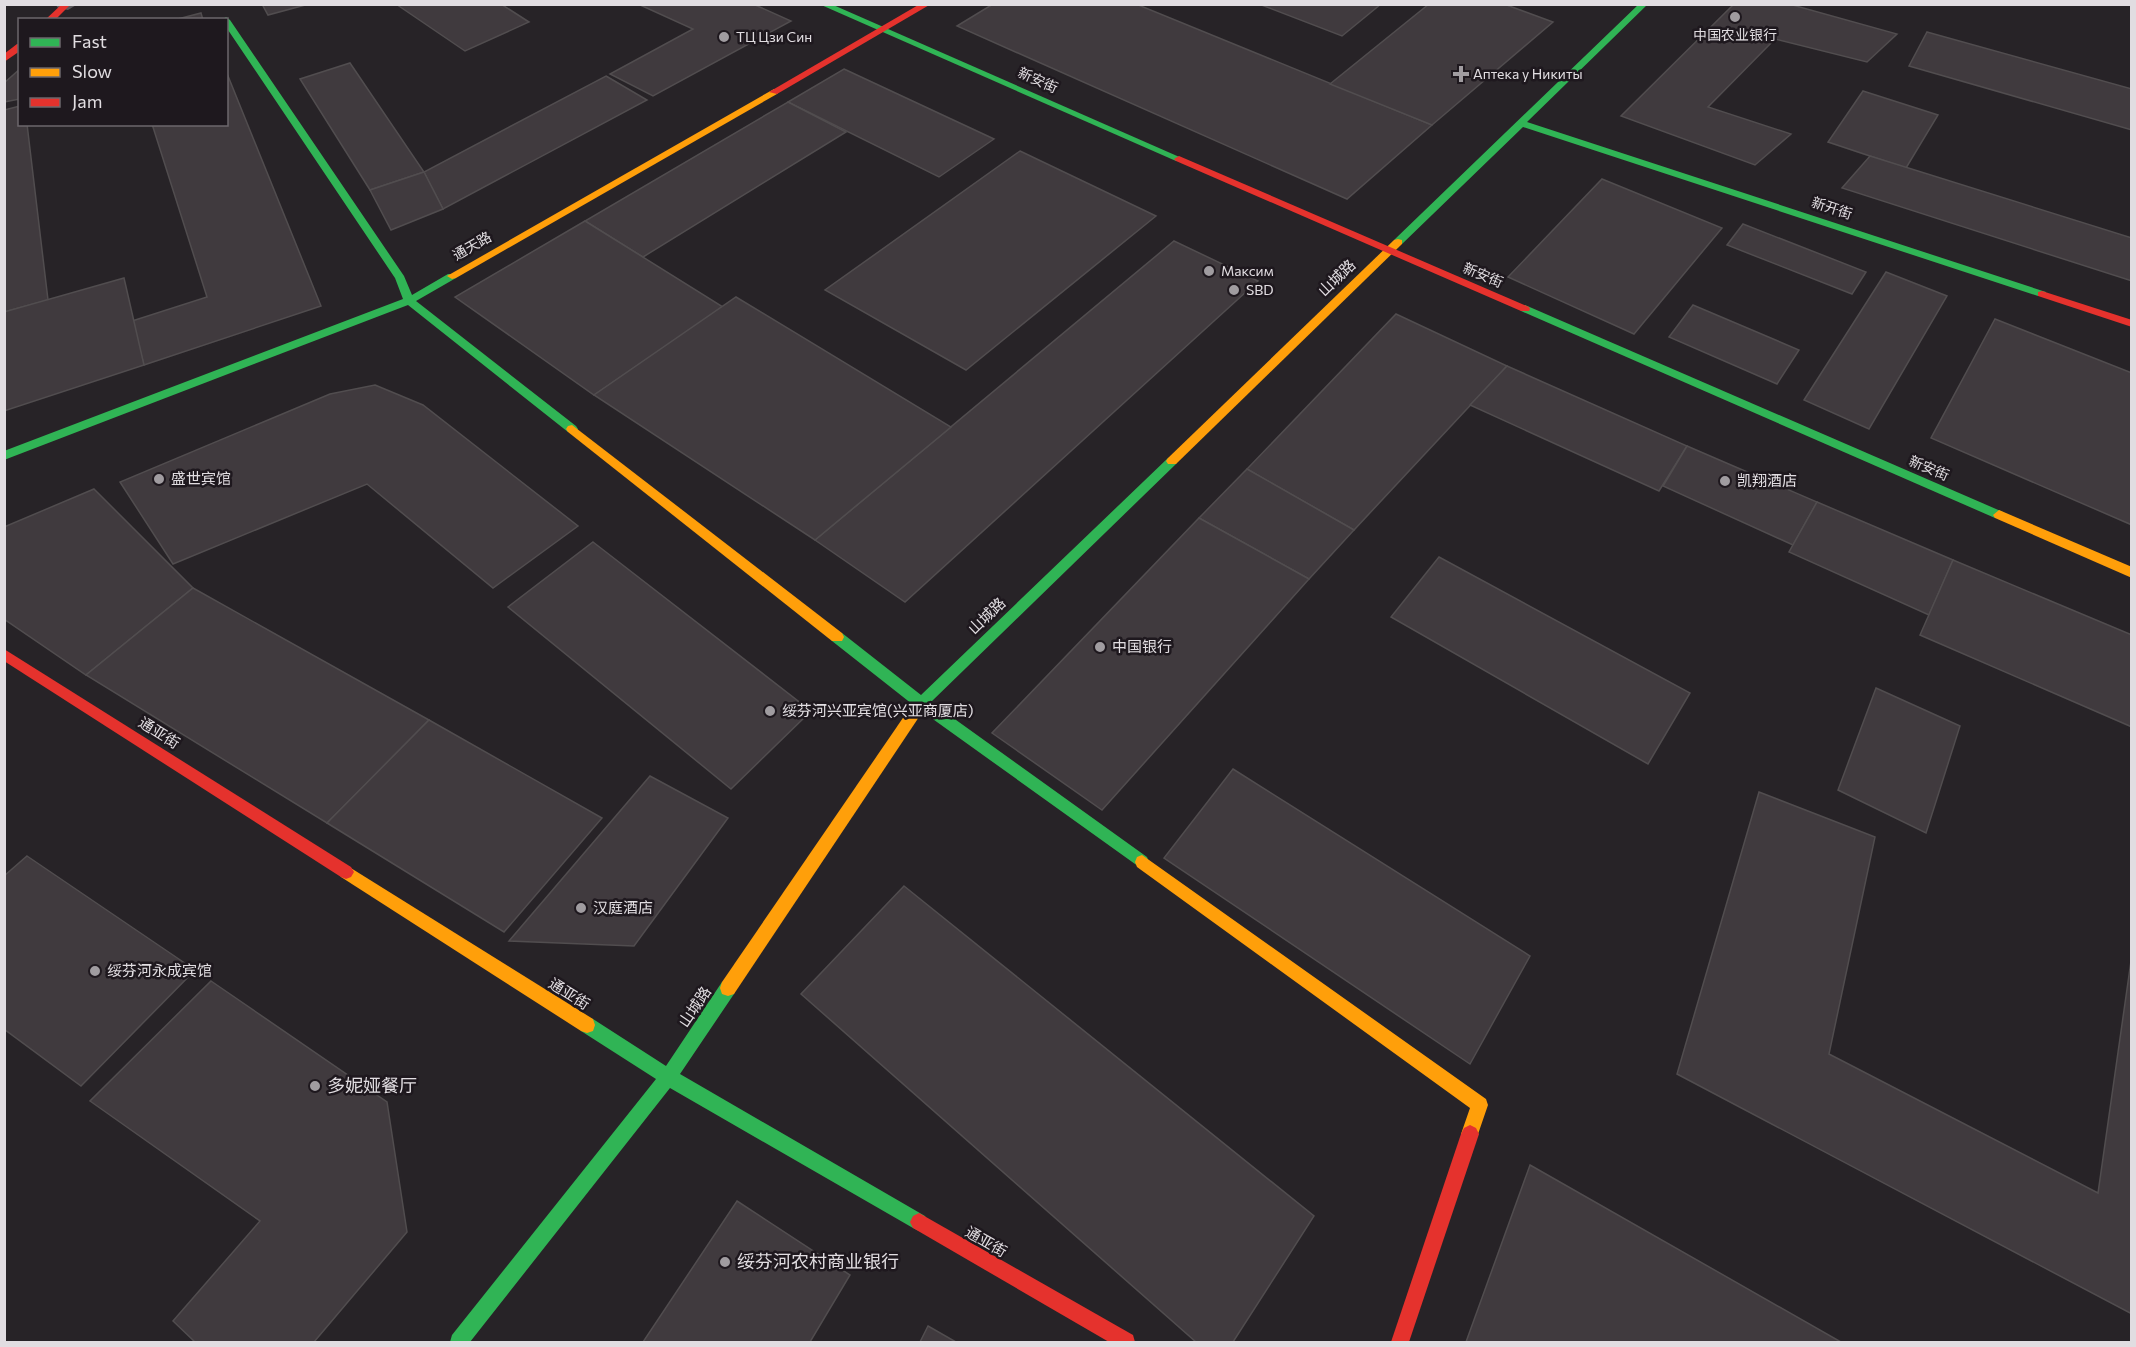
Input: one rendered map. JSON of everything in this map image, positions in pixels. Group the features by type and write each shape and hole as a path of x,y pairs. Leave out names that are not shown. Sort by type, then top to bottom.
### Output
{"street":[{"path":"216,4 225,18"},
{"name":"新安街","path":"823,4 1388,252 2132,573"},
{"name":"通天路","path":"4,456 409,301 927,4"},
{"name":"山城路","path":"459,1342 668,1077 921,703 1644,4"},
{"path":"51,18 66,5"},
{"path":"228,23 400,278 409,301 921,703 1480,1105 1400,1342"},
{"path":"4,59 18,48"},
{"name":"新开街","path":"1521,123 2132,324"},
{"name":"通亚街","path":"4,654 668,1077 1126,1342"}],"building":[{"path":"262,4 309,4 268,15"},
{"path":"396,4 501,4 529,22 465,51"},
{"path":"638,4 753,4 791,21 653,96 610,74 693,29"},
{"path":"993,4 1136,4 1432,125 1347,199 957,26"},
{"path":"1259,4 1381,4 1342,36"},
{"path":"1429,4 1504,4 1553,22 1432,125 1330,84"},
{"path":"1734,4 1789,4 1897,34 1867,62 1775,39 1708,107 1791,134 1755,165 1621,116"},
{"path":"201,13 202,18 182,18"},
{"path":"1927,32 2132,89 2132,130 1909,66"},
{"path":"350,63 424,172 370,190 300,79"},
{"path":"844,69 994,139 939,177 788,102"},
{"path":"18,71 18,99 4,102 4,83"},
{"path":"228,76 321,306 144,365 132,321 207,297 153,126 228,126"},
{"path":"606,76 647,100 443,209 424,172"},
{"path":"1863,91 1938,115 1906,168 1828,142"},
{"path":"788,102 846,132 643,257 585,221"},
{"path":"18,106 18,126 27,126 48,300 4,312 4,110"},
{"path":"1020,151 1156,216 966,370 825,290"},
{"path":"1870,156 2132,238 2132,281 1842,188"},
{"path":"424,172 443,209 391,230 370,190"},
{"path":"1602,179 1722,228 1634,334 1508,277"},
{"path":"585,221 723,307 594,395 455,297"},
{"path":"1743,224 1866,272 1852,294 1727,245"},
{"path":"1174,241 1258,281 905,602 815,540"},
{"path":"1886,272 1947,296 1869,429 1804,400"},
{"path":"124,278 144,365 4,411 4,312"},
{"path":"736,297 951,427 815,540 594,395"},
{"path":"1693,305 1799,350 1777,384 1669,337"},
{"path":"1396,314 1507,366 1354,530 1247,469"},
{"path":"1995,319 2132,373 2132,525 1931,438"},
{"path":"1507,366 1687,446 1659,491 1470,405"},
{"path":"375,385 423,405 578,526 493,588 367,484 173,564 120,482 330,394"},
{"path":"1687,446 1817,502 1793,545 1663,486"},
{"path":"1247,469 1354,530 1309,579 1199,518"},
{"path":"94,489 193,588 86,675 4,619 4,527"},
{"path":"1817,502 1953,560 1929,615 1789,552"},
{"path":"1199,518 1309,579 1102,810 992,733"},
{"path":"593,542 811,711 731,789 508,607"},
{"path":"1439,557 1690,693 1648,764 1391,617"},
{"path":"1953,560 2132,635 2132,727 1920,635"},
{"path":"193,588 429,720 327,823 86,675"},
{"path":"1876,688 1960,726 1926,833 1838,790"},
{"path":"429,720 602,818 504,932 327,823"},
{"path":"1233,769 1530,956 1470,1064 1164,858"},
{"path":"650,776 728,818 634,946 509,941"},
{"path":"1759,792 1875,837 1829,1054 2098,1193 2132,954 2132,1314 1677,1074"},
{"path":"27,856 195,970 81,1086 4,1029 4,876"},
{"path":"904,886 1314,1216 1233,1342 1196,1342 801,994"},
{"path":"211,981 387,1102 407,1232 314,1342 195,1342 173,1321 260,1221 90,1101"},
{"path":"1530,1165 1841,1342 1466,1342"},
{"path":"737,1201 850,1275 810,1342 643,1342"},
{"path":"928,1326 956,1342 920,1342"}],"traffic: fast":[{"path":"823,4 1179,159"},
{"path":"1398,242 1644,4"},
{"path":"228,23 400,278 409,301 572,429"},
{"path":"1521,123 2042,294"},
{"path":"4,456 409,301 452,276"},
{"path":"1525,309 1999,515"},
{"path":"912,716 921,703 1172,461"},
{"path":"837,637 921,703 1142,862"},
{"path":"459,1342 668,1077 728,988"},
{"path":"587,1025 668,1077 919,1222"}],"traffic: slow":[{"path":"452,276 774,92"},
{"path":"1172,461 1398,242"},
{"path":"572,429 837,637"},
{"path":"1999,515 2132,573"},
{"path":"728,988 912,716"},
{"path":"1142,862 1480,1105 1470,1134"},
{"path":"346,872 587,1025"}],"traffic: jam":[{"path":"774,92 927,4"},
{"path":"51,18 65,6"},
{"path":"4,59 18,48"},
{"path":"1179,159 1525,309"},
{"path":"2042,294 2132,324"},
{"path":"4,654 346,872"},
{"path":"1400,1342 1470,1134"},
{"path":"919,1222 1126,1342"}],"place":[{"name":"中国农业银行","path":"1735,17"},
{"name":"ТЦ Цзи Син","path":"724,37"},
{"name":"Аптека у Никиты","path":"1461,74"},
{"name":"Максим","path":"1209,271"},
{"name":"SBD","path":"1234,290"},
{"name":"盛世宾馆","path":"159,479"},
{"name":"凯翔酒店","path":"1725,481"},
{"name":"中国银行","path":"1100,647"},
{"name":"绥芬河兴亚宾馆(兴亚商厦店)","path":"770,711"},
{"name":"汉庭酒店","path":"581,908"},
{"name":"绥芬河永成宾馆","path":"95,971"},
{"name":"多妮娅餐厅","path":"315,1086"},
{"name":"绥芬河农村商业银行","path":"725,1262"}]}
